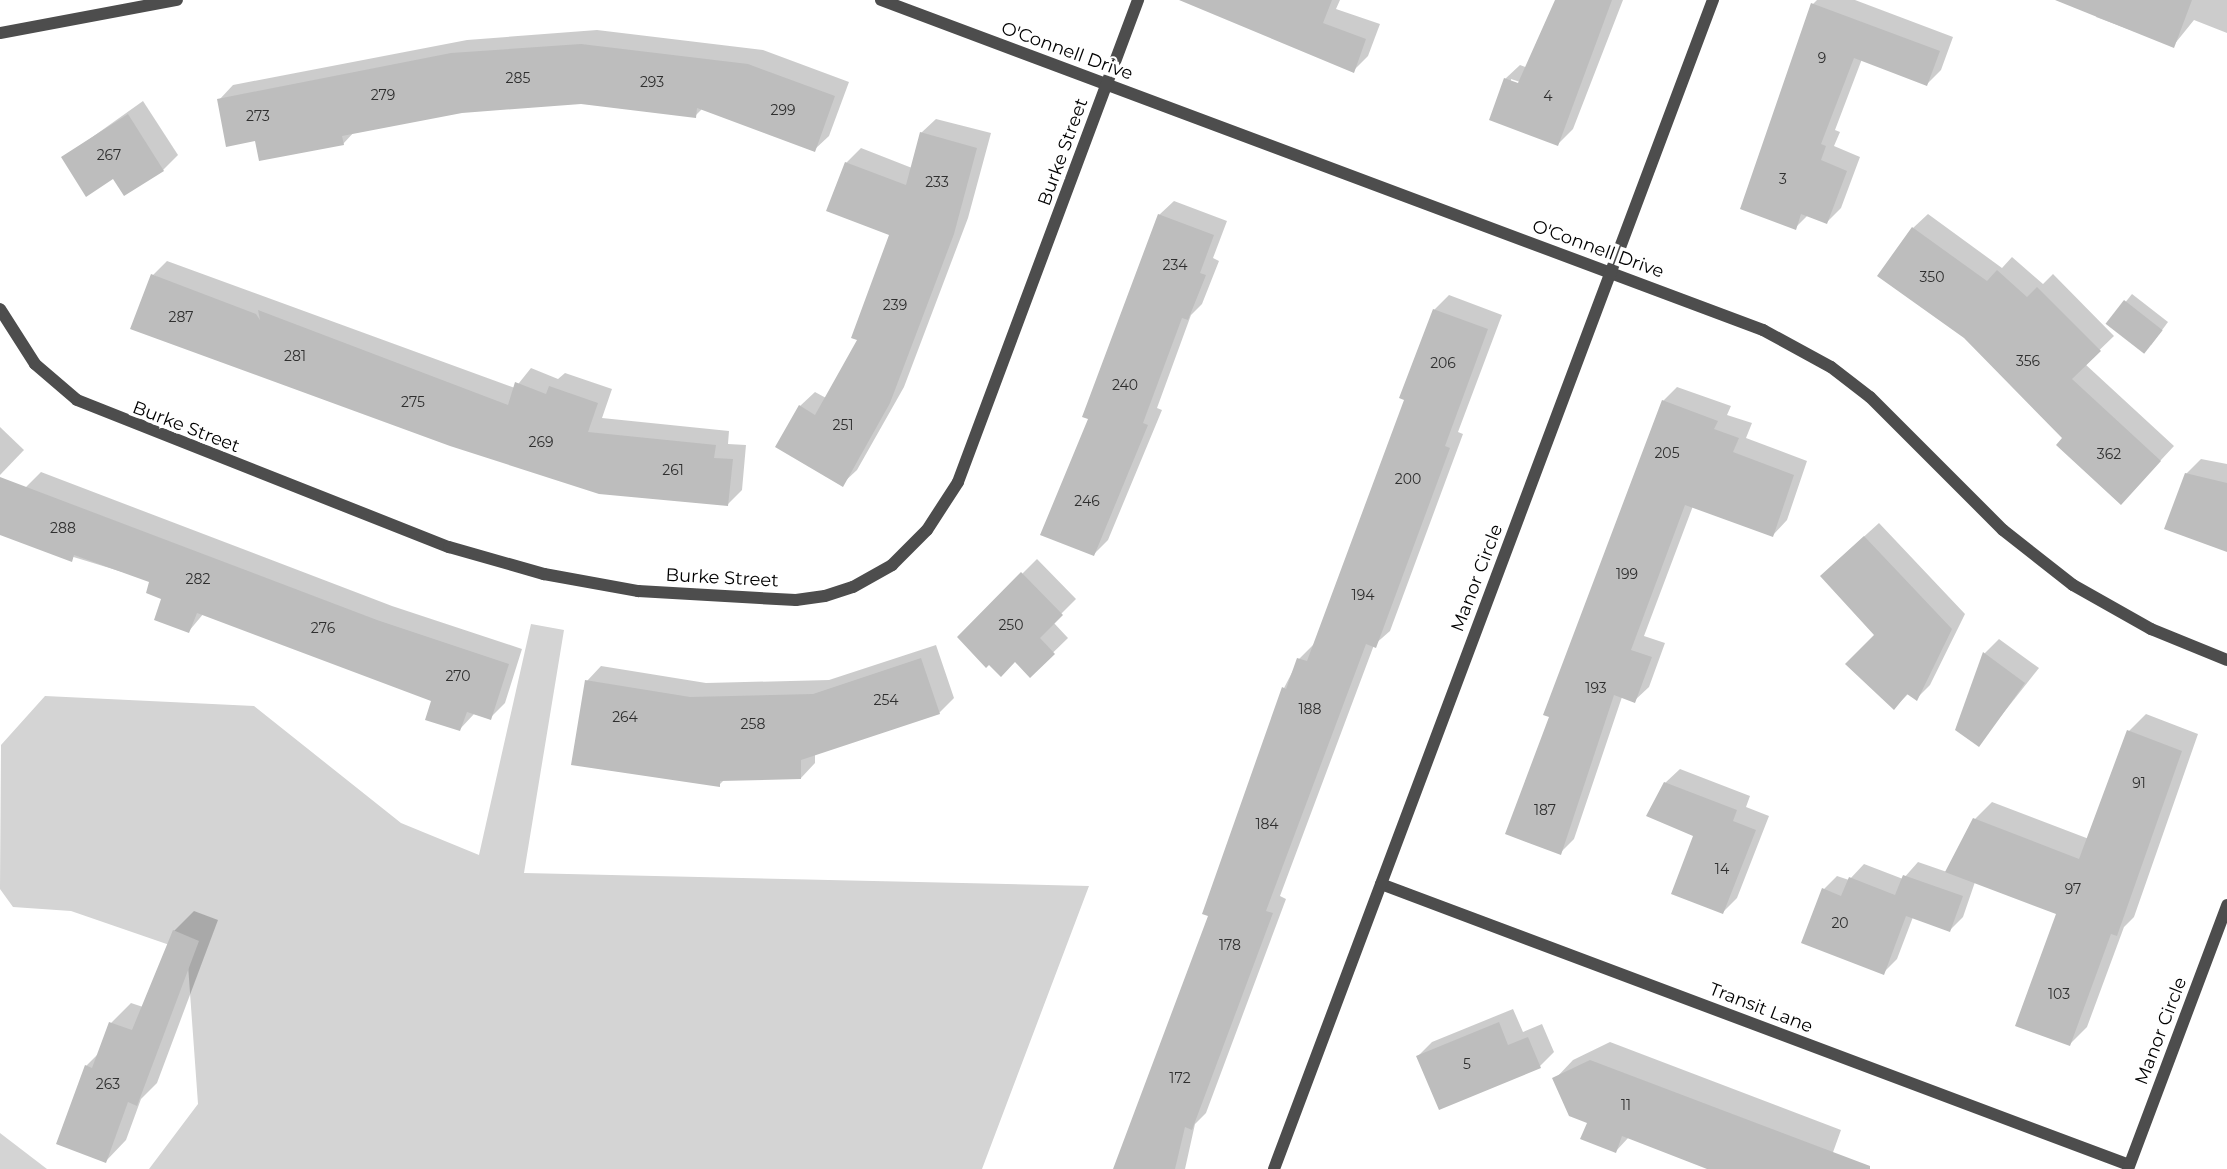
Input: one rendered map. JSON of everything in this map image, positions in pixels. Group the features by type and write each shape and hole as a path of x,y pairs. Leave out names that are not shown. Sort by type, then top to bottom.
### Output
{"street":[{"path":"0,33 177,0"},
{"name":"O'Connell Drive","path":"881,0 1763,330 1831,367 1907,430 2037,559 2111,609 2227,660"},
{"name":"Burke Street","path":"0,309 35,364 77,400 449,547 544,574 638,591 796,600 825,596 853,586 892,565 927,530 948,498 969,455 1138,0"},
{"name":"Manor Circle","path":"1274,1169 1713,0"},
{"name":"Transit Lane","path":"1381,884 2129,1167"},
{"name":"Manor Circle","path":"2129,1167 2227,905"}],"shaded area":[{"path":"531,624 564,630 524,873 1089,886 982,1169 149,1169 198,1104 187,951 71,911 13,907 0,889 1,745 45,696 254,706 401,823 479,855"},
{"path":"0,1133 47,1169 0,1169"}],"building":[{"path":"1179,0 1332,0 1323,23 1366,39 1354,73"},
{"path":"1555,0 1612,0 1558,146 1489,120 1504,78 1518,83"},
{"path":"2055,0 2192,0 2174,48"},
{"path":"1811,3 1940,51 1927,86 1854,58 1821,144 1826,146 1821,160 1847,171 1827,224 1801,214 1796,230 1740,209"},
{"path":"581,44 748,64 835,96 815,152 697,108 696,118 581,104 462,113 342,136 344,145 259,161 255,141 226,147 217,99 451,53"},
{"path":"128,114 164,171 124,196 113,179 86,197 61,157"},
{"path":"920,132 977,148 954,234 890,403 843,487 775,447 799,405 815,415 857,340 851,338 889,235 826,211 845,162 906,185"},
{"path":"1158,214 1214,235 1200,273 1206,275 1188,320 1182,318 1143,423 1148,425 1094,556 1040,535 1088,419 1082,417"},
{"path":"1912,227 1987,281 1997,270 2027,297 2037,287 2101,351 2072,379 2161,461 2121,505 2056,445 2062,438 1964,338 1877,276"},
{"path":"151,274 256,314 260,320 258,310 508,405 515,382 546,394 549,386 598,403 588,432 716,445 714,458 733,459 728,506 599,494 450,446 130,329"},
{"path":"2124,300 2163,330 2144,354 2106,324"},
{"path":"1433,309 1488,329 1445,446 1450,448 1376,648 1366,644 1266,911 1273,913 1192,1130 1185,1127 1175,1169 1113,1169 1208,916 1202,914 1282,687 1286,689 1297,658 1307,661 1404,400 1399,398"},
{"path":"1662,400 1718,421 1714,429 1739,438 1733,452 1794,475 1773,537 1685,505 1631,650 1652,657 1635,703 1614,695 1561,855 1505,834 1549,717 1543,715"},
{"path":"2185,473 2227,483 2227,552 2164,529"},
{"path":"0,477 377,620 509,664 491,720 467,712 460,731 425,720 431,701 197,613 189,633 154,620 161,599 146,593 149,582 74,555 72,562 0,535"},
{"path":"1864,536 1952,629 1917,701 1907,694 1894,710 1845,664 1874,635 1820,576"},
{"path":"1021,572 1063,615 1040,638 1055,654 1030,678 1015,662 1001,677 989,665 986,668 957,637"},
{"path":"1983,652 2025,683 1979,747 1955,730"},
{"path":"921,658 940,714 801,760 801,779 720,781 720,787 571,765 585,680 690,697 813,694"},
{"path":"2127,730 2182,751 2117,936 2111,934 2070,1046 2015,1026 2056,914 1945,872 1973,818 2079,859"},
{"path":"1664,782 1737,810 1733,821 1756,830 1723,914 1671,894 1693,836 1646,816"},
{"path":"1903,875 1963,896 1950,932 1906,916 1884,975 1801,943 1822,888 1841,896 1849,877 1895,895"},
{"path":"173,930 199,941 137,1106 128,1102 106,1163 56,1144 85,1065 92,1068 109,1022 132,1030"},
{"path":"1499,1022 1508,1045 1528,1037 1541,1068 1439,1110 1416,1056"},
{"path":"1590,1060 1870,1166 1870,1169 1707,1169 1622,1136 1616,1153 1580,1139 1587,1123 1569,1116 1552,1078"}]}
